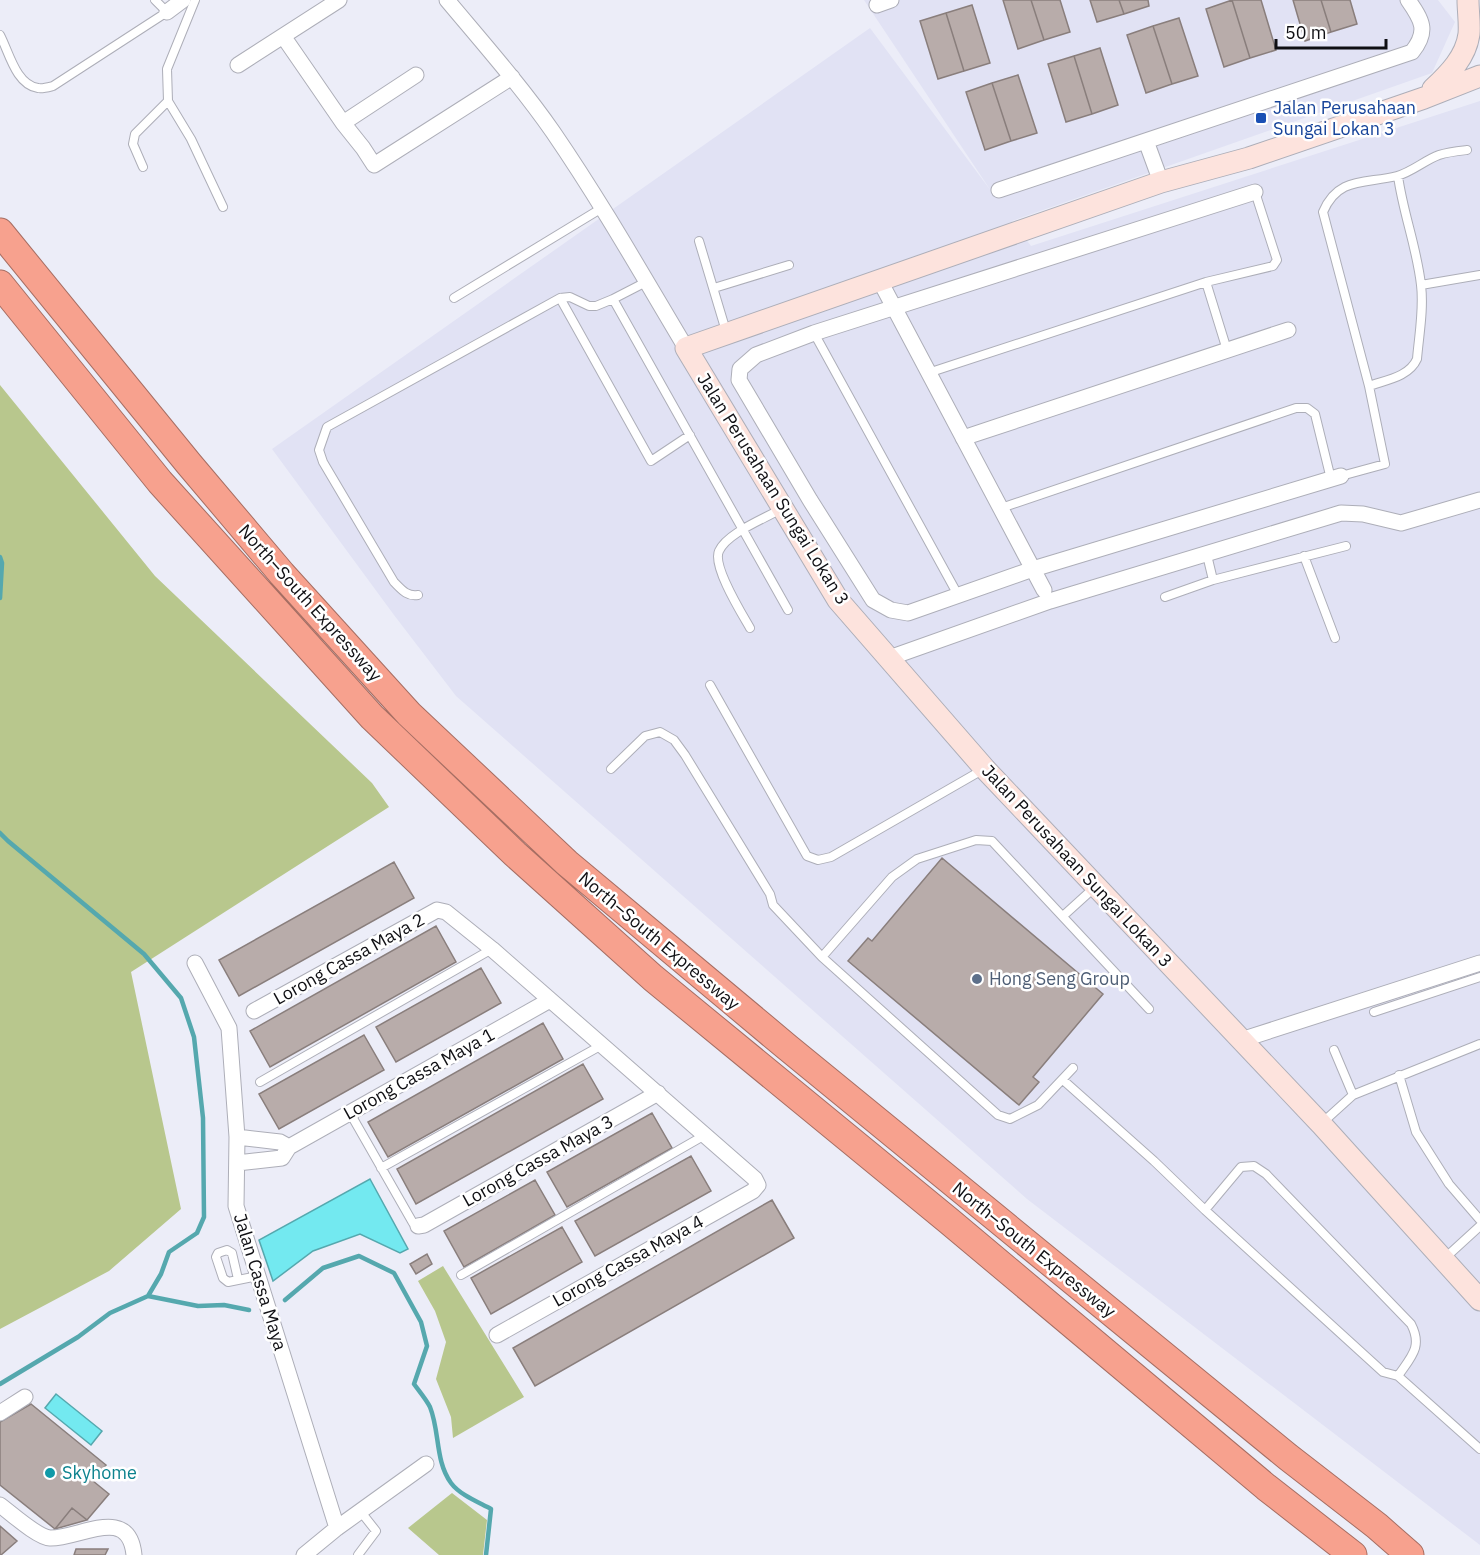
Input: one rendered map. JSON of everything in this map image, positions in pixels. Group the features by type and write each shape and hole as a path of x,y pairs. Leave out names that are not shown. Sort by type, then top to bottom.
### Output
{"highway":[{"name":"North–South Expressway","path":"0,232 189,465 282,574 409,714 558,855 787,1047 1410,1555"},
{"name":"North–South Expressway","path":"0,284 160,482 372,717 515,854 653,978 949,1221 1266,1487 1353,1555"},
{"path":"1266,1487 1342,1555"},
{"path":"1377,1526 1422,1555"}],"main road":[{"path":"1470,0 1480,9"},
{"path":"1424,98 1452,72 1462,53 1469,34 1470,0"},
{"path":"686,348 1161,182 1249,158 1424,98 1480,76"},
{"name":"Jalan Perusahaan Sungai Lokan 3","path":"686,348 838,600 985,769 1097,885 1474,1289"}],"street":[{"path":"166,12 183,0"},
{"path":"238,65 339,0"},
{"path":"447,0 512,77 553,132 602,208 686,348"},
{"path":"999,190 1412,52 1419,43 1423,29 1419,16 1408,0"},
{"path":"283,36 374,165 512,77"},
{"path":"343,123 416,75"},
{"path":"1146,141 1161,182"},
{"path":"1255,192 814,333 756,356 740,369 739,380 873,600 891,610 908,613 1033,569 1336,477"},
{"path":"880,281 1047,596"},
{"path":"963,438 1288,330"},
{"path":"889,658 1047,596 1207,555 1341,513 1363,514 1401,523 1480,500"},
{"name":"Lorong Cassa Maya 2","path":"254,1011 437,910 446,912 492,949"},
{"path":"492,949 705,1135"},
{"name":"Jalan Cassa Maya","path":"195,963 229,1029 237,1137 236,1206 337,1528"},
{"path":"1241,1040 1480,963"},
{"name":"Lorong Cassa Maya 1","path":"237,1162 282,1158 289,1147 550,1000"},
{"name":"Lorong Cassa Maya 3","path":"418,1227 658,1093"},
{"name":"Lorong Cassa Maya 4","path":"497,1335 753,1191 758,1185 755,1179 705,1135"},
{"path":"237,1137 280,1142 289,1147"},
{"path":"0,1413 26,1396"},
{"path":"304,1555 337,1528 426,1464"},
{"path":"0,1505 41,1536 51,1538 105,1526 117,1529 127,1533 133,1544 134,1555"}],"lane":[{"path":"0,35 19,75 28,84 39,89 53,86 166,12 155,0"},
{"path":"195,0 167,69 168,101 191,139 223,207"},
{"path":"142,167 133,144 135,134 168,101"},
{"path":"1000,508 1296,408 1307,408 1315,414 1336,477 1385,464 1369,386 1323,212 1329,198 1340,189 1398,176 1439,155 1467,150"},
{"path":"1369,386 1406,372 1413,367 1417,359 1422,303 1421,285 1418,264 1401,201 1398,176"},
{"path":"928,373 1206,282 1273,266 1277,260 1255,192"},
{"path":"454,298 602,208"},
{"path":"699,241 727,333"},
{"path":"714,288 789,265"},
{"path":"1421,285 1480,275"},
{"path":"418,595 412,596 394,582 322,462 319,450 327,427 560,298 570,297 589,306 596,306 613,300 646,282"},
{"path":"1206,282 1227,350"},
{"path":"560,298 651,461 690,435"},
{"path":"613,300 788,610"},
{"path":"814,333 958,595"},
{"path":"750,628 720,571 717,558 719,551 730,538 782,509"},
{"path":"1166,597 1213,580 1346,546"},
{"path":"1207,555 1213,580"},
{"path":"1304,556 1335,638"},
{"path":"710,685 807,856 818,860 831,856 985,769"},
{"path":"611,769 645,736 660,732 674,740 770,894 773,905 822,957 998,1115 1010,1119 1038,1105 1073,1068"},
{"path":"822,957 892,877 917,859 976,840 992,841 1149,1009"},
{"path":"1063,916 1097,885"},
{"path":"260,1082 492,949"},
{"path":"1374,1011 1480,977"},
{"path":"1321,1124 1353,1095 1480,1044"},
{"path":"381,1168 602,1045"},
{"path":"1334,1050 1353,1095"},
{"path":"1400,1075 1416,1132 1449,1184 1480,1220"},
{"path":"1063,1080 1155,1161 1204,1210 1383,1372 1398,1376 1480,1449"},
{"path":"350,1113 413,1223 418,1227"},
{"path":"461,1275 705,1135"},
{"path":"1204,1210 1241,1167 1254,1166 1266,1174 1412,1324 1418,1336 1416,1349 1398,1376"},
{"path":"1444,1259 1480,1226"},
{"path":"238,1279 258,1276"},
{"path":"358,1555 376,1531 361,1512"}],"shaded area":[{"path":"864,0 1438,0 1455,22 1432,73 1012,221 1031,246 1480,101 1480,1545 1027,1199 456,696 272,449 870,28 991,191"}],"green space":[{"path":"0,385 155,576 372,783 389,807 131,972 181,1209 109,1271 0,1329"},
{"path":"443,1266 524,1397 453,1438 451,1417 436,1379 446,1342 435,1311 418,1281"},
{"path":"452,1493 487,1520 483,1555 439,1555 408,1528"}],"water":[{"path":"370,1179 408,1249 400,1253 360,1234 313,1251 273,1281 259,1240"},
{"path":"56,1394 102,1431 91,1445 45,1408"}],"building":[{"path":"1003,0 1031,0 1044,40 1018,49"},
{"path":"1031,0 1060,0 1070,32 1044,40"},
{"path":"1090,0 1119,0 1124,14 1097,22"},
{"path":"1119,0 1148,0 1149,6 1124,14"},
{"path":"1232,0 1261,0 1276,50 1250,58"},
{"path":"1232,0 1250,58 1224,67 1206,9"},
{"path":"1293,0 1321,0 1331,32 1305,41"},
{"path":"1321,0 1350,0 1357,24 1331,32"},
{"path":"972,5 990,63 964,71 946,13"},
{"path":"946,13 964,71 938,79 920,21"},
{"path":"1179,18 1198,76 1172,84 1153,26"},
{"path":"1153,26 1172,84 1146,93 1127,35"},
{"path":"1100,48 1118,105 1092,114 1074,56"},
{"path":"1074,56 1092,114 1066,122 1048,64"},
{"path":"1018,75 1037,133 1011,141 992,83"},
{"path":"992,83 1011,141 985,150 966,92"},
{"name":"Hong Seng Group","path":"942,858 1103,994 1033,1077 1039,1082 1019,1105 848,961 868,938 872,941"},
{"path":"394,862 414,898 239,996 219,960"},
{"path":"436,926 456,962 270,1067 250,1031"},
{"path":"481,968 501,1003 396,1062 376,1027"},
{"path":"543,1023 563,1059 388,1157 368,1122"},
{"path":"364,1035 384,1070 279,1129 259,1094"},
{"path":"583,1064 603,1099 416,1204 397,1169"},
{"path":"652,1113 672,1148 567,1207 547,1172"},
{"path":"691,1156 711,1191 595,1256 575,1221"},
{"path":"535,1180 555,1215 464,1267 444,1231"},
{"path":"772,1200 794,1238 535,1386 513,1348"},
{"path":"562,1227 582,1262 491,1314 471,1278"},
{"path":"427,1254 432,1264 416,1274 410,1264"},
{"name":"Skyhome","path":"31,1404 106,1465 93,1481 109,1494 87,1520 72,1508 55,1529 0,1485 0,1422"},
{"path":"72,1508 87,1520 55,1529"},
{"path":"0,1526 17,1541 1,1555 0,1555"},
{"path":"76,1549 108,1549 105,1555 74,1555"}],"waterway":[{"path":"0,557 2,563 0,598"},
{"path":"0,833 144,954 181,998 194,1037 203,1118 204,1217 197,1233 169,1252 161,1274 148,1296 110,1313 78,1337 0,1384"},
{"path":"285,1300 323,1268 359,1256 394,1273 421,1322 427,1346 414,1384 430,1407 442,1465 451,1483 459,1491 491,1509 486,1555"},
{"path":"148,1296 198,1306 224,1305 249,1310"}],"place":[{"name":"Jalan Perusahaan Sungai Lokan 3","path":"1261,118"},
{"name":"Hong Seng Group","path":"977,979"},
{"name":"Skyhome","path":"50,1473"}]}
